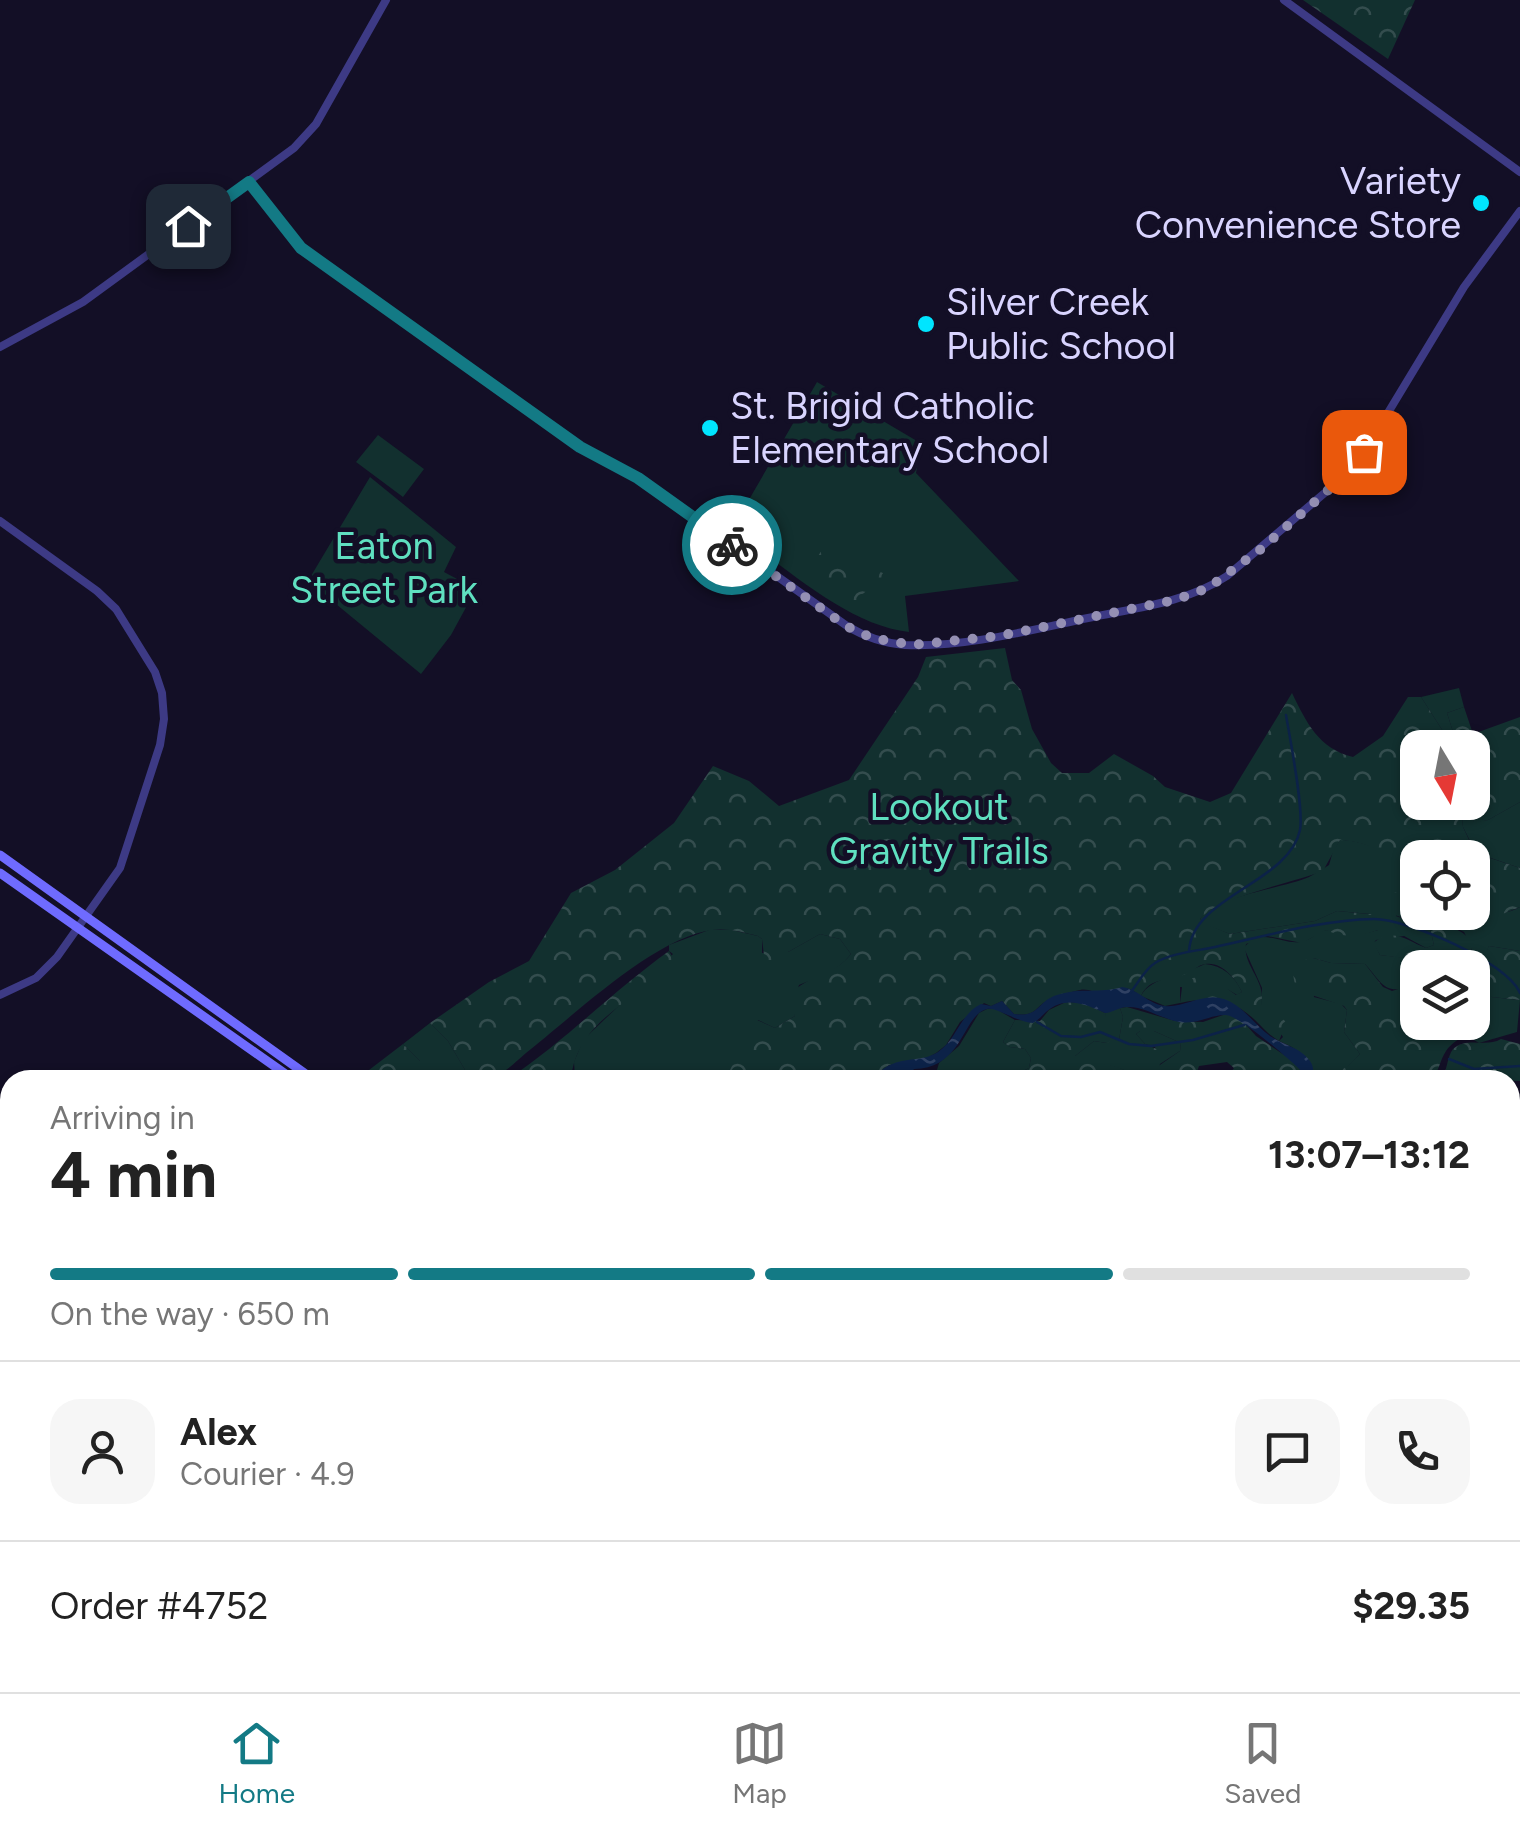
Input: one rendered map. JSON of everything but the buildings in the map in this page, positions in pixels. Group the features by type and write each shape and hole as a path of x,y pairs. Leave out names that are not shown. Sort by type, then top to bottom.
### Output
{"main road":[{"path":"0,856 300,1070"},
{"path":"0,873 280,1070"}],"street":[{"path":"0,347 82,302 294,148 316,124 386,0"},
{"path":"1284,0 1520,172"},
{"path":"249,182 301,248 516,403 580,447 638,478 846,626 872,638 912,645 999,636 1175,600 1227,576 1334,486 1360,459 1464,288 1520,211"},
{"path":"0,521 112,604 150,661 162,693 164,719 160,745 127,852 114,879 36,978 0,995"}],"green space":[{"path":"1303,0 1415,0 1388,59"},
{"path":"817,382 922,444 916,473 1019,581 905,596 909,632 886,627 839,606 732,529"},
{"path":"378,435 424,469 403,497 356,462"},
{"name":"Eaton Street Park","path":"370,477 456,547 444,572 476,589 451,635 421,674 308,581"},
{"path":"839,537 853,560 892,577 892,589 867,591 855,604 808,571 822,550"},
{"name":"Lookout Gravity Trails","path":"1005,648 1012,680 1021,690 1032,729 1051,763 1062,773 1089,773 1114,754 1165,787 1210,802 1231,793 1292,693 1322,741 1353,757 1383,736 1408,697 1421,697 1442,730 1400,730 1400,820 1462,820 1469,840 1400,840 1400,864 1362,844 1340,840 1323,871 1238,897 1200,919 1230,934 1315,921 1337,911 1379,915 1378,930 1364,934 1326,930 1302,943 1267,936 1246,944 1261,988 1261,1004 1277,1009 1286,1023 1279,1041 1229,1003 1180,1003 1183,980 1208,975 1236,995 1242,992 1223,968 1205,964 1153,983 1141,996 1126,988 1104,993 1080,990 1052,998 1031,1013 1021,1015 1014,1014 1002,1001 991,1006 984,1003 960,1022 946,1045 936,1053 921,1061 889,1065 883,1070 730,1070 754,1022 775,1028 795,1016 787,1000 793,992 851,954 840,939 820,934 788,952 772,968 765,963 762,939 758,936 712,930 690,936 642,962 505,1070 465,1070 448,1041 430,1023 489,982 529,961 571,893 615,870 674,823 713,766 749,781 779,806 849,780 918,677 926,657"},
{"path":"1459,688 1464,707 1447,713 1452,730 1442,730 1421,697"},
{"path":"1464,707 1472,730 1452,730 1447,713"},
{"path":"1520,717 1520,802 1490,819 1490,730 1484,730"},
{"path":"1520,802 1520,868 1490,858 1490,840 1470,840 1462,820 1490,819"},
{"path":"1340,840 1364,844 1400,863 1400,905 1396,916 1400,917 1400,930 1430,930 1434,945 1426,948 1404,936 1376,940 1380,955 1400,957 1397,989 1381,983 1365,964 1313,958 1314,997 1341,1004 1347,1010 1344,1032 1360,1054 1343,1070 1312,1070 1302,1054 1279,1041 1283,1037 1261,1004 1262,988 1244,948 1265,937 1296,942 1326,930 1358,934 1378,930 1370,914 1337,911 1315,921 1230,934 1203,924 1200,919 1234,898 1309,877 1329,865"},
{"path":"1490,858 1520,868 1520,907 1490,916"},
{"path":"1400,892 1400,917 1387,912 1383,905 1385,896"},
{"path":"1520,907 1520,951 1489,946 1487,950 1472,950 1460,930 1490,930 1490,915"},
{"path":"709,930 732,930 762,939 762,953 788,952 820,934 840,939 851,954 834,970 799,985 793,1007 795,1016 775,1028 758,1020 730,1070 574,1070 583,1040 673,954 669,945"},
{"path":"1430,930 1458,930 1473,945 1471,950 1400,950 1400,958 1380,955 1373,943 1393,935 1426,948 1434,945"},
{"path":"1489,946 1520,951 1520,1000 1490,996 1490,950"},
{"path":"669,951 674,960 667,969 597,1025 586,1038 572,1070 520,1070 548,1049"},
{"path":"1313,958 1365,964 1383,987 1392,991 1400,988 1400,1040 1459,1040 1444,1054 1437,1070 1342,1070 1360,1054 1344,1032 1347,1010 1297,990 1294,968"},
{"path":"1205,964 1227,972 1242,992 1237,995 1227,989 1180,987 1180,1003 1165,1006 1141,996 1159,981"},
{"path":"1490,994 1520,1000 1517,1032 1490,1040"},
{"path":"1066,1002 1085,1003 1105,1013 1112,1040 1094,1041 1075,1056 1075,1064 1100,1064 1122,1070 1025,1070 1031,1058 1025,1049 1003,1042 1015,1020 1040,1021 1049,1010"},
{"path":"1120,1008 1123,1017 1119,1040 1158,1055 1155,1047 1145,1044 1136,1034 1154,1031 1181,1043 1180,1051 1160,1064 1158,1070 1075,1065 1075,1056 1094,1041 1107,1043 1105,1013"},
{"path":"1120,1008 1175,1021 1203,1022 1226,1014 1240,1018 1256,1036 1300,1070 1233,1070 1227,1062 1199,1066 1198,1070 1157,1070 1180,1051 1181,1043 1154,1031 1140,1031 1136,1034 1145,1044 1159,1050 1150,1060 1136,1057 1119,1040 1123,1017"},
{"path":"996,1009 1015,1020 1003,1042 1025,1049 1031,1058 1029,1068 937,1070 939,1063 959,1046 979,1013"},
{"path":"430,1023 448,1041 465,1070 420,1070 420,1061 403,1044"},
{"path":"1501,1039 1520,1044 1520,1070 1445,1070 1458,1045"},
{"path":"403,1044 420,1061 420,1070 369,1070"}],"water":[{"path":"1122,987 1165,1006 1206,998 1228,1001 1270,1036 1306,1056 1312,1070 1300,1070 1269,1042 1225,1015 1179,1022 1133,1007 1105,1013 1068,1002 1053,1007 1033,1023 987,1009 972,1021 943,1060 913,1070 882,1070 938,1052 968,1014 981,1004 991,1006 1002,1001 1014,1014 1022,1015 1057,995"}],"waterway":[{"path":"1189,951 1194,932 1206,916 1278,864 1292,848 1300,830 1286,715"},
{"path":"1131,992 1151,966 1169,957 1314,925 1374,919 1409,926 1455,944 1496,968 1520,993"},
{"path":"1037,1022 1061,1036 1081,1037 1100,1032 1129,1044 1151,1046 1193,1040 1244,1025"},
{"path":"1449,1059 1474,1069 1520,1066"}],"way so far":[{"path":"732,545 846,626 872,638 912,645 999,636 1175,600 1208,588 1261,549 1342,478 1364,452"}],"place":[{"name":"Variety Convenience Store","path":"1481,203"},
{"name":"Silver Creek Public School","path":"926,324"},
{"name":"St. Brigid Catholic Elementary School","path":"710,428"}],"route":[{"path":"188,226 249,182 301,248 516,403 580,447 638,478 732,545"}]}
